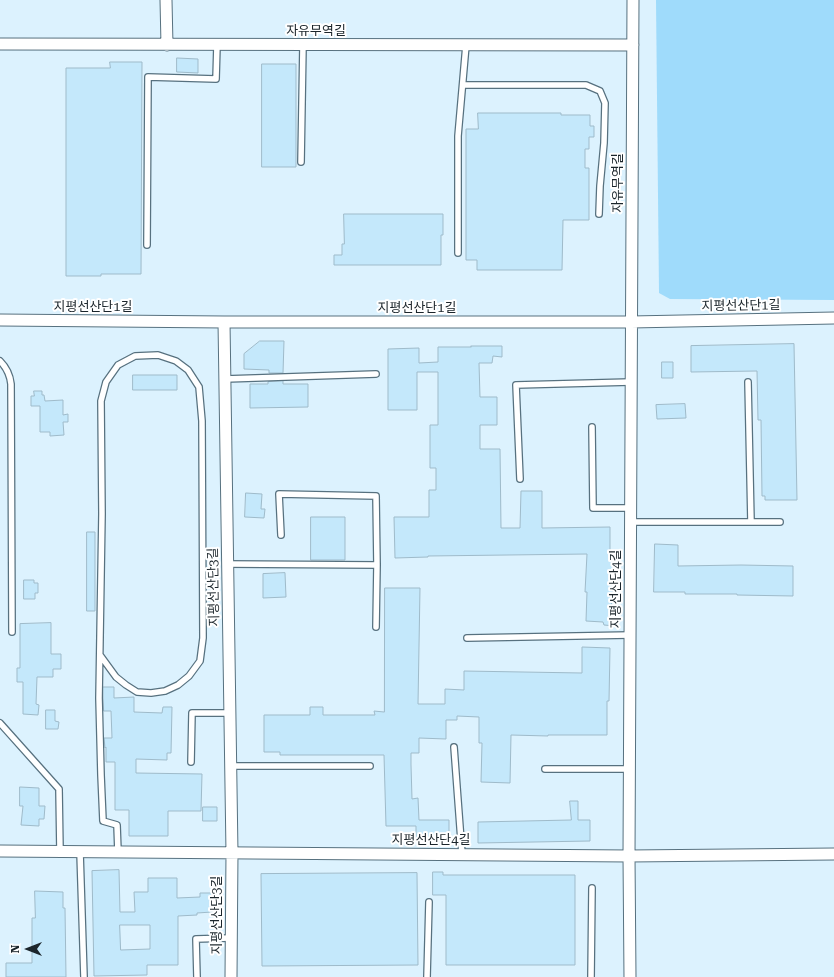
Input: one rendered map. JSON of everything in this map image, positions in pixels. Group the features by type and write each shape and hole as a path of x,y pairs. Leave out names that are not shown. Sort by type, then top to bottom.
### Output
{"street":[{"path":"166,0 167,44"},
{"name":"자유무역길","path":"631,322 633,0"},
{"name":"자유무역길","path":"0,44 633,45"},
{"name":"지평선산단1길","path":"0,320 224,322 631,322 834,318"},
{"name":"지평선산단3길","path":"224,322 232,853 231,977"},
{"name":"지평선산단4길","path":"630,977 631,322"},
{"path":"0,851 232,853"},
{"name":"지평선산단4길","path":"232,853 629,856"},
{"path":"629,856 834,854"}],"lane":[{"path":"147,244 148,77 216,79 217,44"},
{"path":"301,162 303,45"},
{"path":"458,253 458,136 466,45"},
{"path":"463,86 586,86 600,91 605,103 604,144 599,214"},
{"path":"100,655 116,677 126,685 137,692 151,693 165,691 178,685 189,676 200,661 203,631 202,421 199,386 188,370 176,361 158,355 135,356 118,365 106,382 101,401 102,514 99,698 101,775 104,821 117,825 118,852"},
{"path":"0,361 10,376 11,384 12,632"},
{"path":"225,379 376,374"},
{"path":"520,479 516,385 631,382"},
{"path":"748,382 751,522"},
{"path":"592,427 593,508 631,508"},
{"path":"281,535 279,494 376,496 376,627"},
{"path":"631,522 780,522"},
{"path":"227,564 377,565"},
{"path":"467,638 630,635"},
{"path":"190,762 192,713 230,713"},
{"path":"0,723 59,789 60,852"},
{"path":"454,747 462,854"},
{"path":"230,766 370,766"},
{"path":"545,769 630,769"},
{"path":"80,852 84,977"},
{"path":"591,977 592,888"},
{"path":"427,977 429,902"},
{"path":"197,977 196,939 231,938"}],"shaded area":[{"path":"0,0 834,0 834,977 0,977"},
{"path":"656,0 834,0 834,300 670,299 659,293"}],"building":[{"path":"177,58 198,59 198,73 177,72"},
{"path":"110,62 142,62 141,274 66,276 66,68 110,68"},
{"path":"262,64 296,64 296,167 262,167"},
{"path":"478,113 561,113 561,115 590,115 590,126 594,126 594,137 589,137 589,149 585,149 585,168 589,168 589,220 563,220 562,270 477,270 477,260 466,260 466,129 478,129"},
{"path":"344,214 443,214 441,265 334,265 334,255 342,255 342,244 344,244"},
{"path":"260,341 284,341 283,373 269,373 269,370 244,369 244,354"},
{"path":"794,344 797,500 765,500 765,496 762,496 761,420 758,420 757,371 691,372 691,346"},
{"path":"502,346 502,357 493,356 492,363 479,363 480,397 497,397 497,425 480,425 480,449 500,449 501,528 520,528 521,491 542,491 542,528 610,527 610,558 614,558 611,611 615,611 615,626 604,625 603,622 586,621 587,592 585,592 587,554 428,556 395,558 394,517 429,517 429,490 436,490 436,468 430,468 430,425 438,425 438,372 417,372 417,410 388,410 388,349 419,348 419,363 438,362 438,347"},
{"path":"662,362 673,362 673,378 662,378"},
{"path":"133,375 177,375 177,390 133,390"},
{"path":"283,381 283,384 308,384 308,407 250,408 250,384 268,384 268,382"},
{"path":"34,391 42,391 45,401 63,400 63,415 68,414 68,422 63,422 64,435 50,436 50,432 40,432 40,406 31,406 31,396 34,396"},
{"path":"685,404 686,418 657,419 656,405"},
{"path":"246,493 262,494 261,509 265,509 264,518 245,517"},
{"path":"311,517 345,517 345,560 311,560"},
{"path":"87,532 95,532 95,611 87,611"},
{"path":"655,544 678,545 678,566 793,566 793,596 654,592"},
{"path":"285,573 286,597 263,598 263,574"},
{"path":"24,580 34,580 34,583 38,583 38,593 35,593 35,599 24,599"},
{"path":"385,588 420,588 418,704 445,704 445,689 464,690 464,671 582,673 582,647 610,648 607,735 511,735 510,783 481,782 482,743 479,743 479,717 457,716 457,720 446,720 446,739 419,738 419,753 411,753 411,765 412,799 418,798 419,820 449,820 449,840 416,839 416,826 386,826 384,755 280,755 280,752 264,752 264,715 310,715 310,707 323,707 323,715 375,715 374,711 384,712"},
{"path":"51,623 51,654 61,654 61,669 53,669 53,677 37,677 36,704 39,705 38,715 23,714 23,682 17,682 17,668 20,668 20,624"},
{"path":"103,687 114,687 114,698 134,697 134,712 162,713 163,707 172,707 171,753 167,753 167,760 136,759 136,773 202,774 201,811 168,811 168,836 129,836 129,810 115,810 115,762 106,762 106,747 105,748 104,738 112,738 111,711 104,711"},
{"path":"46,710 55,710 55,721 59,722 58,729 46,729"},
{"path":"20,787 39,788 39,806 45,806 44,819 39,819 39,826 21,825 23,806 20,806"},
{"path":"570,801 578,801 578,820 590,820 590,841 478,843 478,822 571,820"},
{"path":"203,807 217,807 217,821 203,821"},
{"path":"119,870 120,912 135,912 134,892 148,892 148,878 177,878 177,898 200,897 200,893 212,893 212,912 197,913 197,915 178,916 178,965 147,965 147,975 94,976 92,871","holes":["120,925 150,925 150,949 121,950"]},
{"path":"433,872 443,872 443,875 575,875 575,965 446,965 446,895 433,895"},
{"path":"417,873 418,965 262,966 261,874"},
{"path":"35,891 63,892 63,908 65,908 66,977 6,977 6,963 32,963 32,918 35,918"}]}
